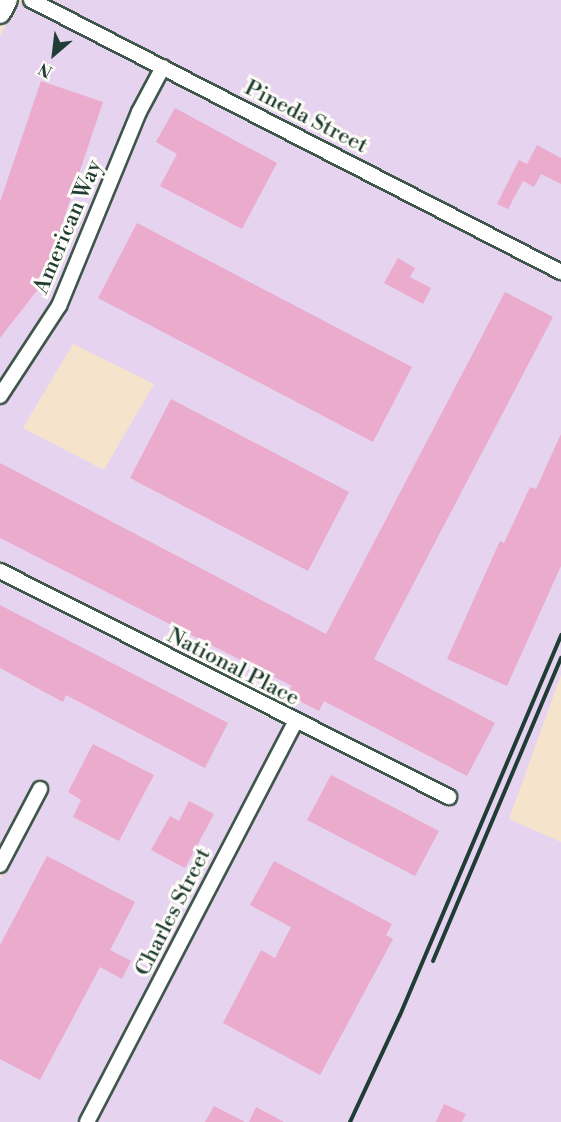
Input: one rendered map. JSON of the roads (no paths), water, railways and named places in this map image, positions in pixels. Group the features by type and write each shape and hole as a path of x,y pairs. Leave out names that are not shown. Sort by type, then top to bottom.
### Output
{"main road":[{"path":"0,13 7,0"}],"street":[{"name":"Pineda Street","path":"31,0 561,272"},
{"name":"American Way","path":"0,396 59,306 139,112 163,67"},
{"name":"National Place","path":"0,571 295,722 449,797"},
{"name":"Charles Street","path":"87,1122 295,722"},
{"path":"0,865 40,789"}],"railway":[{"path":"350,1122 400,1015 561,635"},
{"path":"433,961 561,658"}]}
